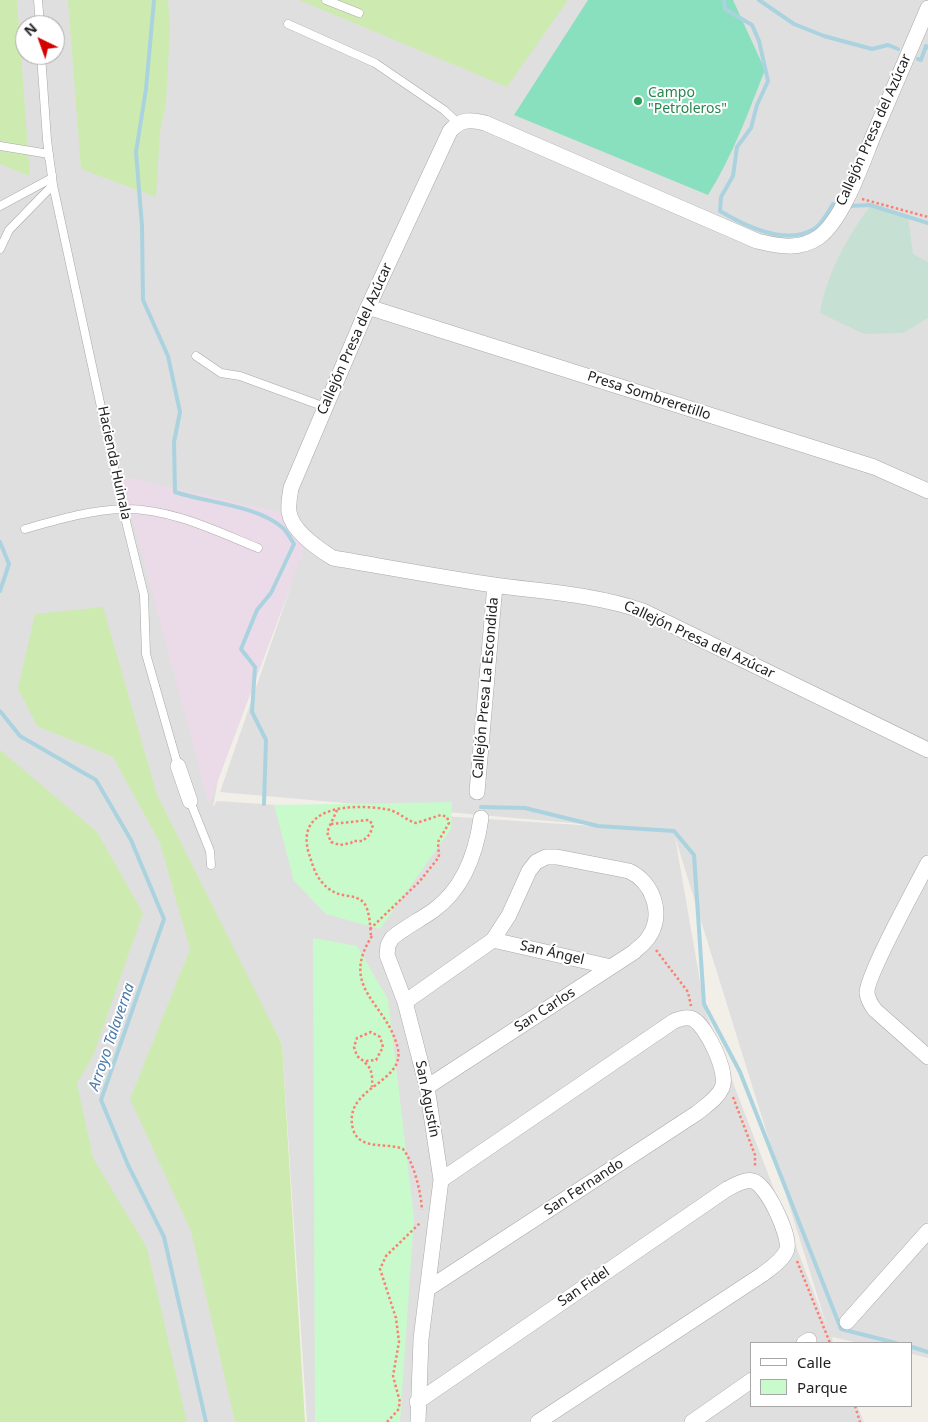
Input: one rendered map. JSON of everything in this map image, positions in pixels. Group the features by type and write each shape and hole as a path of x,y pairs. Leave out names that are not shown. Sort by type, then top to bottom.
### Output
{"street":[{"name":"Callejón Presa del Azúcar","path":"928,8 848,195 830,226 820,236 803,244 784,247 757,241 485,123 468,120 458,123 450,131 368,307 291,488 289,504 289,514 307,539 333,558 495,585 566,592 616,602 643,611 928,750"},
{"name":"Presa Sombreretillo","path":"368,307 874,467 928,491"},
{"name":"Callejón Presa La Escondida","path":"477,792 495,585"},
{"name":"Hacienda Huinala","path":"178,766 190,801"},
{"path":"388,945 392,938 435,909 453,892 469,868 479,836 481,818"},
{"name":"San Carlos","path":"427,1087 634,952 648,938 654,924 656,909 649,887 639,876 629,871 556,857 546,857 536,862 529,870 509,915 493,940"},
{"path":"928,863 875,968 867,993 870,1003 875,1010 928,1057"},
{"path":"405,1002 493,940"},
{"name":"San Ángel","path":"493,940 611,967"},
{"name":"San Agustín","path":"388,945 387,955 405,1002 427,1087 440,1180 429,1288 421,1339 417,1402 418,1422"},
{"path":"440,1180 664,1027 683,1018 691,1018 699,1024 720,1061 724,1074"},
{"name":"San Fernando","path":"429,1288 696,1113 713,1100 722,1088 724,1074"},
{"name":"San Fidel","path":"417,1402 727,1189 744,1181 754,1181"},
{"path":"538,1422 764,1274 787,1246 786,1230 762,1187 754,1181"},
{"path":"847,1322 928,1231"},
{"path":"692,1422 750,1381"}],"lane":[{"path":"38,0 39,15"},
{"path":"326,0 359,13"},
{"path":"288,24 375,62 444,110 458,123"},
{"path":"0,146 49,154 43,65"},
{"name":"Hacienda Huinala","path":"49,154 53,182 123,509 144,595 146,654 178,766"},
{"path":"0,206 53,182"},
{"path":"0,249 9,230 53,182"},
{"path":"196,356 221,373 240,376 325,407"},
{"path":"25,529 66,517 123,509 175,516 258,548"},
{"name":"Hacienda Huinala","path":"190,801 210,850 211,865"}],"path":[{"path":"848,195 928,217"},
{"path":"331,824 369,820 373,825 370,834 363,841 353,840 350,843 340,845 331,842 328,838 328,828 339,807"},
{"path":"370,929 419,882 439,857 438,842 449,820 441,815 416,823 390,810 339,807 326,812 312,822 306,831 306,843 320,880 338,896 357,898 364,903 370,929 372,936 388,945"},
{"path":"372,936 364,948 359,974 363,987 388,1028 398,1049 398,1063 393,1071 372,1087 358,1102 352,1119 353,1129 360,1140 374,1146 403,1149 408,1156 422,1202 422,1211"},
{"path":"648,938 688,992 691,998 691,1018"},
{"path":"366,1061 376,1060 383,1047 380,1037 371,1032 361,1034 354,1042 357,1056 366,1061 371,1071 372,1087"},
{"path":"724,1074 755,1155 754,1181"},
{"path":"387,1422 398,1410 400,1402 394,1376 398,1342 396,1318 380,1269 386,1256 416,1229 422,1221"},
{"path":"787,1246 830,1342"},
{"path":"855,1407 860,1422"}],"shaded area":[{"path":"0,0 928,0 928,1358 913,1354 913,1342 854,1342 832,1337 833,1342 750,1342 750,1407 857,1407 864,1422 307,1422 282,1044 275,1030 255,1422 0,1422","holes":["293,580 220,792 639,829 217,801 213,807 218,780","675,837 827,1327 705,1010"]},
{"path":"121,476 280,512 305,546 209,804"}],"green space":[{"path":"0,0 17,0 18,15 15,15 15,65 22,65 30,176 0,164"},
{"path":"68,0 168,0 170,28 166,102 160,133 156,197 81,169"},
{"path":"299,0 568,0 507,87"},
{"name":"Campo \"Petroleros\"","path":"588,0 733,0 765,70 733,149 708,195 514,115"},
{"path":"871,205 908,216 913,254 928,262 928,318 903,333 864,334 820,313 823,298 839,256"},
{"path":"103,607 157,795 282,1044 305,1422 235,1422 191,1231 130,1099 190,949 160,843 113,757 37,726 18,688 35,614"},
{"path":"0,750 97,832 143,913 93,1056 77,1083 93,1158 147,1248 187,1422 0,1422"},
{"path":"452,802 451,829 380,929 326,914 294,881 274,805"},
{"path":"313,938 357,946 388,999 414,1218 400,1422 315,1422"}],"waterway":[{"path":"154,0 146,89 136,152 142,226 143,300 168,356 180,412 174,442 175,492 246,509 259,514 283,528 294,544 271,593 257,610 241,649 255,667 252,712 266,740 264,804"},
{"path":"724,0 725,9 752,25 759,41 768,81 757,105 751,128 737,147 733,176 721,197 720,211 753,228 779,235 791,235 803,234 817,227 833,204"},
{"path":"759,0 794,24 824,36 872,49 888,45 898,49"},
{"path":"918,59 921,60 926,46 928,47"},
{"path":"849,206 870,205 928,223"},
{"name":"Arroyo Talaverna","path":"0,542 9,564 0,591"},
{"name":"Arroyo Talaverna","path":"0,711 20,736 96,780 131,840 164,919 101,1100 128,1165 164,1237 206,1422"},
{"path":"481,807 525,808 598,826 674,831 694,855 704,1004 740,1072 841,1329 892,1342"},
{"path":"913,1347 928,1352"}],"place":[{"name":"Campo \"Petroleros\"","path":"638,101"}]}
